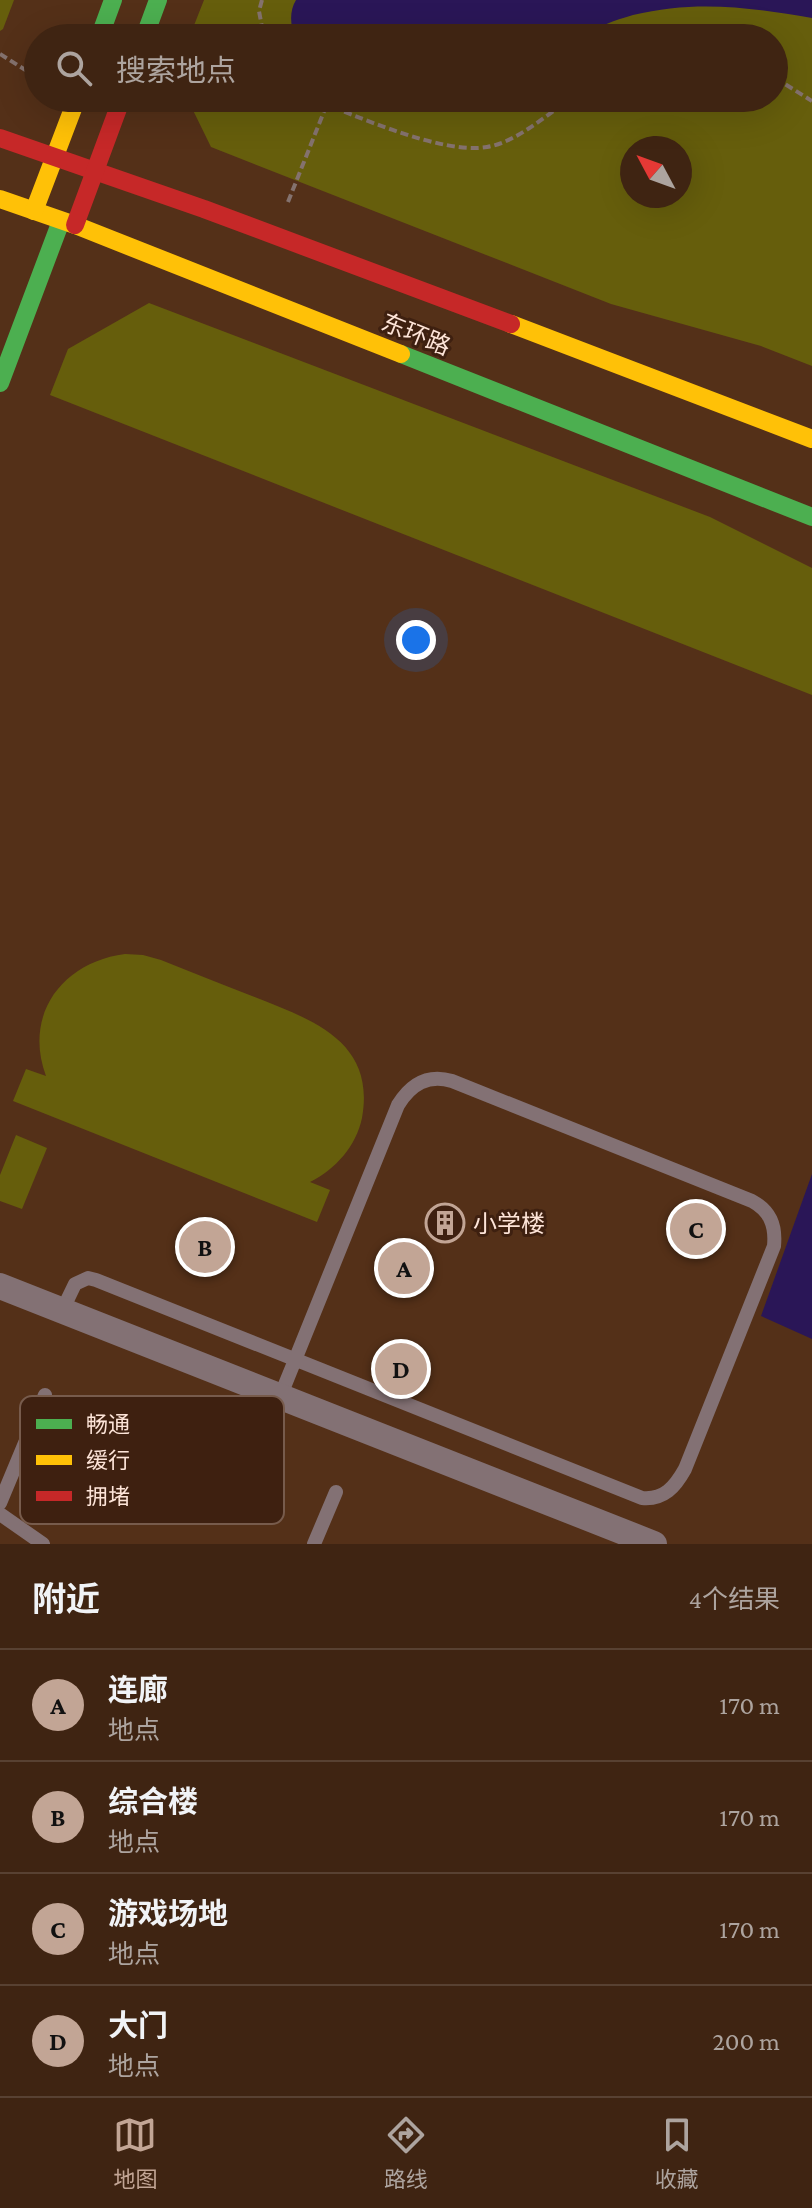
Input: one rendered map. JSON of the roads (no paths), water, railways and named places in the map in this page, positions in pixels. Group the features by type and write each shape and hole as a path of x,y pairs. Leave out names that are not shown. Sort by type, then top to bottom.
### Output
{"main road":[{"path":"104,24 113,0"},
{"path":"149,24 158,0"},
{"path":"34,211 71,112"},
{"path":"0,383 68,223 96,170 117,112"},
{"name":"东环路","path":"0,138 275,236 812,439"},
{"name":"东环路","path":"0,199 68,223 812,517"}],"street":[{"path":"0,1286 277,1396"},
{"path":"284,1399 654,1544"}],"lane":[{"path":"62,1311 75,1284 88,1278 295,1360 642,1498 657,1497 675,1487 685,1469 774,1246 774,1224 762,1207 752,1201 452,1081 443,1078 423,1081 412,1086 398,1105 295,1360 280,1396"},
{"path":"0,1503 20,1455"},
{"path":"314,1544 336,1492"},
{"path":"0,1514 43,1544"}],"place":[{"name":"小学楼","path":"445,1223"},
{"name":"游戏场地","path":"696,1229"},
{"name":"综合楼","path":"205,1247"},
{"name":"连廊","path":"404,1268"},
{"name":"大门","path":"401,1369"}]}
